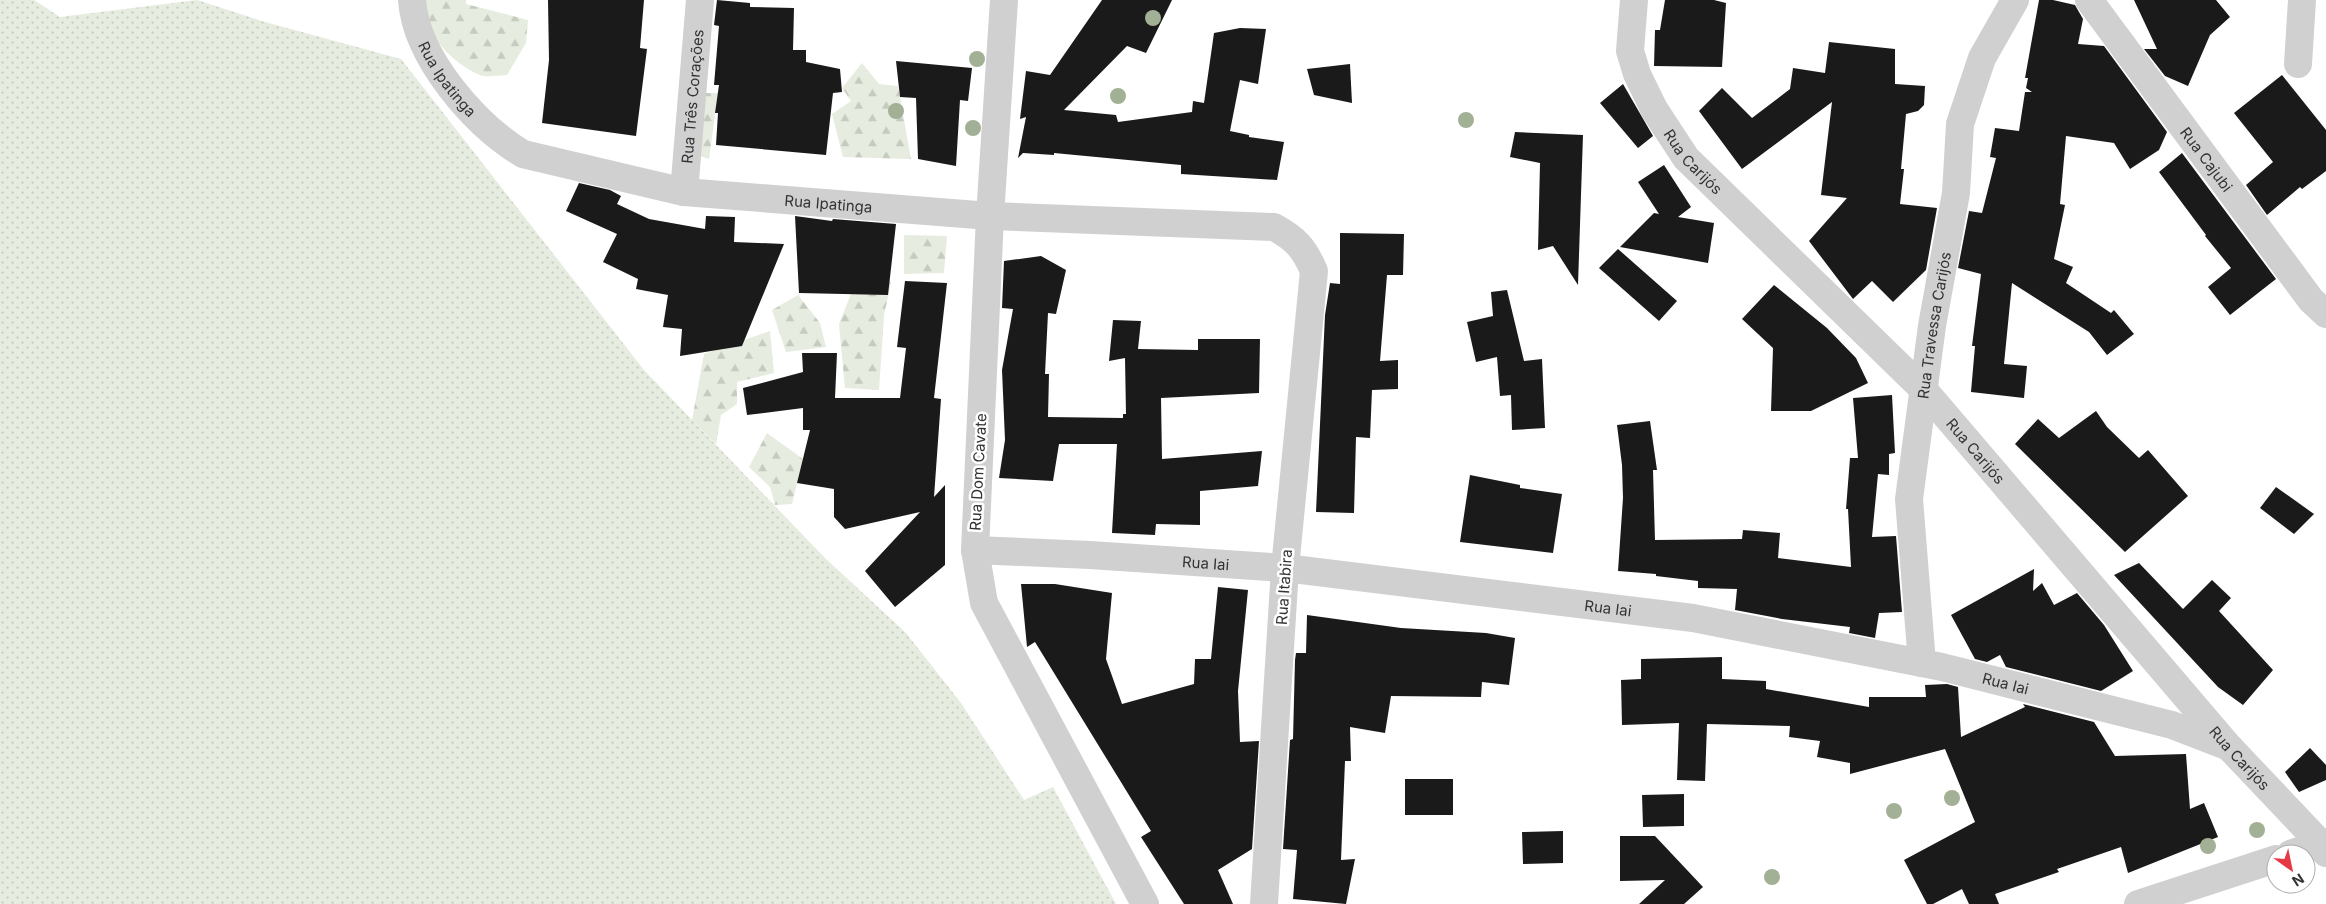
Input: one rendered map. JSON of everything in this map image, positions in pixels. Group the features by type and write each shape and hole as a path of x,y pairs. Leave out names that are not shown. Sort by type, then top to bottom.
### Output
{"street":[{"name":"Rua Ipatinga","path":"412,0 420,33 433,58 464,104 502,141 523,154 684,192 990,216 1274,227 1290,235 1306,251 1314,270"},
{"name":"Rua Três Corações","path":"684,192 700,0"},
{"name":"Rua Dom Cavate","path":"1004,0 990,216 974,550 984,603 1145,904"},
{"name":"Rua Carijós","path":"1634,0 1630,52 1637,74 1654,109 1686,158 1924,390 2229,747 2324,846"},
{"name":"Rua Travessa Carijós","path":"1922,663 1909,499 1932,326 1956,193 1960,124 1982,58 2015,0"},
{"name":"Rua Cajubi","path":"2089,0 2311,300 2326,314"},
{"path":"2298,64 2302,0"},
{"name":"Rua Itabira","path":"1264,904 1285,568 1314,270"},
{"name":"Rua Iai","path":"974,550 1090,555 1285,568 1693,618 1922,663 2172,725 2229,747"},
{"path":"2138,904 2266,861"}],"green space":[{"path":"0,0 34,0 60,17 197,0 265,22 401,59 644,370 825,558 906,633 961,703 1024,800 1053,787 1116,904 0,904"},
{"path":"423,0 466,0 466,4 528,20 526,43 507,75 480,75 449,54 428,24"},
{"path":"862,63 879,84 898,86 911,159 843,157 832,114 851,101 842,88"},
{"path":"701,93 718,93 709,159 697,155"},
{"path":"904,235 947,236 944,273 904,274"},
{"path":"875,252 891,283 884,315 879,390 845,388 839,324 851,294"},
{"path":"798,295 820,323 826,347 786,352 772,310"},
{"path":"770,331 774,373 737,382 737,404 721,415 716,444 692,420 704,354"},
{"path":"767,433 803,459 792,504 775,505 770,487 749,467"}],"building":[{"path":"548,0 644,0 640,48 647,49 636,136 542,123 549,60"},
{"path":"717,0 750,3 750,7 794,8 793,50 806,50 806,62 840,69 842,92 833,93 826,155 716,145 718,113 715,113 719,85 714,85 719,26 714,25"},
{"path":"1102,0 1172,0 1146,53 1127,46 1064,110 1116,115 1118,122 1192,112 1193,101 1204,103 1214,33 1240,28 1266,29 1258,84 1240,80 1230,131 1249,135 1249,137 1284,142 1277,180 1181,174 1181,165 1054,153 1054,155 1023,153 1018,158 1026,117 1020,119 1026,71 1050,75"},
{"path":"1665,0 1714,0 1726,3 1722,67 1654,66 1655,30 1660,30"},
{"path":"2039,0 2053,0 2075,5 2083,19 2078,44 2104,46 2167,132 2159,150 2130,169 2114,143 2066,136 2060,204 2065,205 2054,259 2073,267 2066,283 2111,313 2114,310 2134,334 2107,355 2089,332 2012,283 2004,364 2027,366 2024,398 1971,392 1975,346 1972,346 1981,274 1958,268 1969,211 1982,213 1996,158 1990,157 1995,128 2019,131 2025,92 2032,92 2026,88 2028,78 2025,78"},
{"path":"2134,0 2216,0 2230,17 2210,35 2188,86 2165,76 2144,49 2157,49"},
{"path":"1829,42 1895,49 1895,84 1925,86 1924,105 1918,111 1906,114 1901,169 1904,169 1900,204 1937,208 1926,270 1893,302 1872,281 1853,299 1809,241 1847,198 1821,195 1832,102 1742,169 1699,111 1722,88 1752,118 1790,89 1793,68 1825,73"},
{"path":"896,61 972,68 968,101 960,100 956,166 918,159 916,98 900,97"},
{"path":"1350,64 1352,103 1314,95 1307,69"},
{"path":"2282,75 2326,130 2326,171 2302,189 2300,187 2267,215 2246,185 2273,162 2234,113"},
{"path":"1623,84 1653,136 1638,148 1600,103"},
{"path":"1515,132 1583,135 1578,285 1553,246 1538,250 1540,163 1510,157"},
{"path":"2182,153 2276,279 2230,315 2208,287 2231,268 2205,236 2159,172"},
{"path":"1664,165 1691,207 1678,217 1714,223 1708,263 1620,247 1654,213 1659,214 1638,182"},
{"path":"579,183 610,190 621,196 617,204 649,219 705,229 706,216 735,217 734,242 784,244 742,346 680,356 682,329 663,327 668,295 636,289 638,279 603,262 617,234 566,211"},
{"path":"795,216 832,221 833,219 896,224 888,295 799,293"},
{"path":"1340,233 1404,234 1403,275 1387,275 1380,361 1398,360 1398,389 1372,390 1370,438 1356,437 1354,513 1316,512 1325,315 1330,283 1340,284"},
{"path":"1618,249 1677,301 1659,321 1599,268"},
{"path":"1041,256 1066,270 1056,314 1048,313 1045,374 1049,374 1048,417 1123,418 1123,414 1126,414 1125,358 1109,361 1113,320 1141,321 1138,349 1198,350 1198,339 1260,339 1259,393 1161,398 1162,459 1262,451 1258,486 1200,491 1200,525 1156,524 1155,535 1112,533 1117,444 1059,444 1053,481 999,478 1005,440 1002,370 1013,309 1002,308 1004,261"},
{"path":"905,281 947,283 934,398 941,399 934,497 945,485 945,565 895,607 865,571 920,512 845,529 834,517 834,489 797,483 810,430 803,430 803,408 747,415 743,388 803,372 802,353 837,353 835,398 900,398 906,348 897,347"},
{"path":"1774,285 1827,328 1856,358 1868,383 1811,411 1771,411 1773,348 1742,319"},
{"path":"1507,290 1524,361 1542,359 1545,428 1512,430 1511,395 1500,396 1497,357 1476,362 1467,322 1493,316 1491,292"},
{"path":"1892,395 1895,453 1889,454 1889,475 1878,474 1872,537 1896,536 1902,612 1879,613 1875,638 1849,633 1850,627 1782,619 1735,610 1737,589 1698,588 1698,581 1656,576 1656,574 1618,571 1623,498 1622,465 1617,425 1650,421 1657,470 1653,470 1655,540 1742,539 1743,530 1780,533 1778,558 1851,567 1848,509 1846,509 1850,458 1858,458 1853,398"},
{"path":"2096,411 2107,427 2139,458 2148,450 2188,496 2125,552 2015,444 2038,419 2059,438"},
{"path":"1470,475 1520,485 1520,488 1562,494 1553,553 1460,542"},
{"path":"2276,487 2314,514 2294,534 2260,508"},
{"path":"2139,563 2183,609 2212,580 2231,598 2219,611 2273,670 2243,705 2218,687 2114,575"},
{"path":"2034,569 2033,591 2042,583 2054,605 2077,593 2104,625 2133,671 2101,691 2006,667 2000,655 1987,662 1975,659 1951,615"},
{"path":"1021,584 1055,584 1112,593 1106,659 1122,704 1194,684 1195,659 1211,659 1218,587 1248,590 1238,691 1240,742 1259,741 1252,849 1218,870 1233,904 1184,904 1141,837 1151,831 1035,642 1027,647"},
{"path":"1307,615 1401,628 1486,633 1515,638 1509,685 1482,682 1481,697 1391,696 1385,733 1350,727 1351,761 1345,761 1341,860 1355,859 1346,904 1293,899 1297,850 1283,849 1290,740 1293,739 1295,660 1296,653 1306,653"},
{"path":"1722,657 1722,679 1766,681 1766,689 1869,707 1869,697 1926,697 1925,685 1947,684 1958,687 1961,737 2025,707 2023,704 2094,722 2115,756 2186,754 2190,809 2204,803 2218,837 2128,873 2121,847 2057,869 2059,872 1995,894 1999,904 1969,904 1962,889 1933,904 1927,904 1904,860 1975,822 1945,749 1850,774 1850,763 1817,757 1820,741 1789,737 1790,726 1707,724 1705,781 1677,780 1679,723 1622,725 1621,680 1641,679 1641,659"},
{"path":"2310,748 2326,765 2326,780 2299,792 2285,772"},
{"path":"1405,779 1453,779 1453,815 1405,815"},
{"path":"1684,794 1684,826 1643,827 1642,795"},
{"path":"1563,831 1563,863 1523,864 1522,832"},
{"path":"1620,836 1655,836 1703,887 1684,904 1639,904 1665,880 1620,881"}]}
